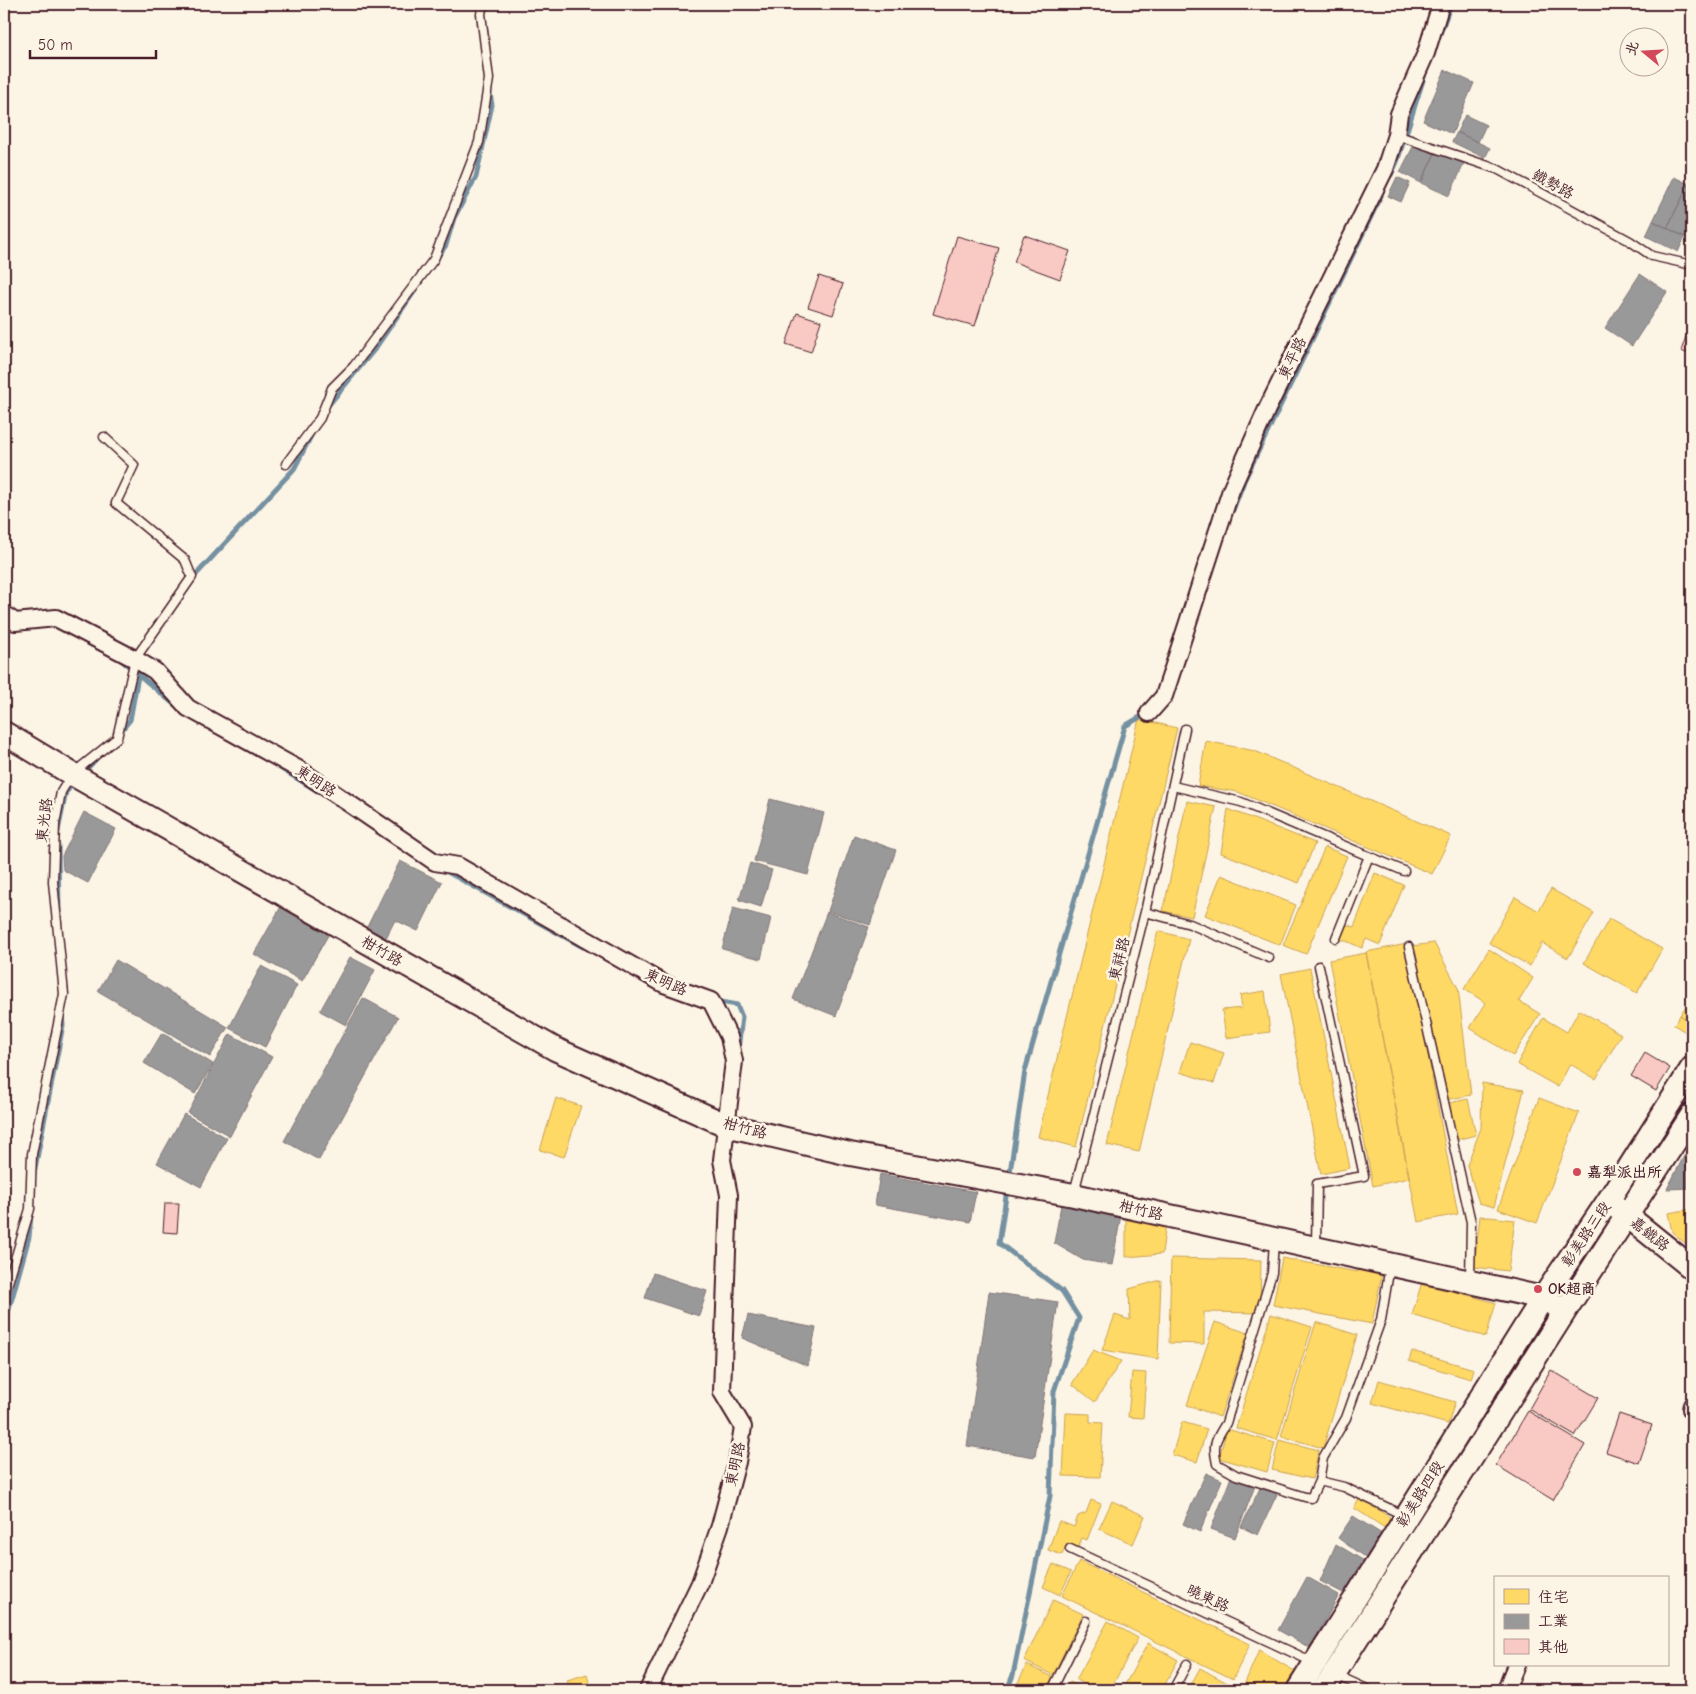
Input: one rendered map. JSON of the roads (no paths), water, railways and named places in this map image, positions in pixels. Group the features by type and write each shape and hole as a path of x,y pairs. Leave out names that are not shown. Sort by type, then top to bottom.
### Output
{"street":[{"name":"東平路","path":"1149,713 1164,696 1231,490 1267,409 1385,169 1396,135 1399,114 1426,53 1441,4"},
{"name":"東明路","path":"4,614 15,622 56,618 135,659 155,671 188,708 300,770 435,862 458,866 664,984 711,1001 729,1037 734,1061 722,1160 730,1195 722,1392 743,1427 737,1462 720,1526 700,1583 648,1690"},
{"name":"柑竹路","path":"4,733 72,774 555,1049 726,1125 850,1154 1074,1195 1390,1264 1543,1298 1565,1311"},
{"name":"彰美路三段","path":"1543,1298 1608,1201 1692,1068"},
{"name":"彰美路三段","path":"1565,1311 1692,1115"},
{"name":"嘉鐵路","path":"1608,1201 1692,1268"},
{"name":"彰美路四段","path":"1298,1690 1324,1673 1416,1523 1543,1298"},
{"name":"彰美路四段","path":"1416,1523 1565,1311"},
{"path":"1506,1690 1516,1666"}],"lane":[{"path":"286,464 320,418 332,388 354,366 434,259 479,142 489,79 481,14 483,4"},
{"name":"鐵勢路","path":"1396,135 1497,169 1652,256 1692,265"},
{"name":"東光路","path":"4,1296 30,1209 32,1154 64,994 53,882 55,824 61,792 72,774 117,738 135,659 192,577 185,560 116,503 134,465 104,437"},
{"name":"東祥路","path":"1074,1195 1145,912 1185,729"},
{"path":"1173,786 1241,802 1404,872"},
{"path":"1336,938 1369,856"},
{"path":"1145,912 1190,924 1269,958"},
{"path":"1409,947 1471,1222 1470,1282"},
{"path":"1316,1248 1317,1184 1364,1176 1319,966"},
{"path":"1275,1240 1272,1273 1226,1423 1214,1442 1214,1450 1218,1464 1236,1475 1311,1498 1319,1481 1323,1458 1346,1418 1381,1320 1390,1264"},
{"path":"1319,1481 1344,1487 1416,1523"},
{"name":"曉東路","path":"1070,1549 1324,1673 1369,1690"},
{"path":"1052,1690 1086,1621"},
{"path":"1173,1690 1187,1664"}],"waterway":[{"path":"1440,34 1451,4"},
{"path":"1391,175 1397,162 1424,77"},
{"path":"437,258 446,245 454,218 476,177 492,105 489,88"},
{"path":"1233,510 1244,481 1381,196"},
{"path":"327,407 374,350 414,292"},
{"path":"192,579 294,469 313,432"},
{"path":"120,659 175,705"},
{"path":"120,732 130,720 140,665"},
{"path":"1009,1179 1025,1071 1125,726 1147,713"},
{"path":"83,773 96,759"},
{"path":"280,768 316,790"},
{"path":"58,831 66,792 74,783"},
{"path":"58,846 59,913"},
{"path":"444,870 583,947"},
{"path":"715,1001 737,1005 742,1017 738,1050"},
{"path":"34,1173 63,1025 62,1014"},
{"path":"1007,1190 999,1243 1062,1291 1079,1318 1054,1391 1050,1496 1013,1675 1007,1690"},
{"path":"4,1327 29,1237 31,1216"}],"place":[{"name":"嘉犁派出所","path":"1577,1172"},
{"name":"OK超商","path":"1538,1289"}]}
